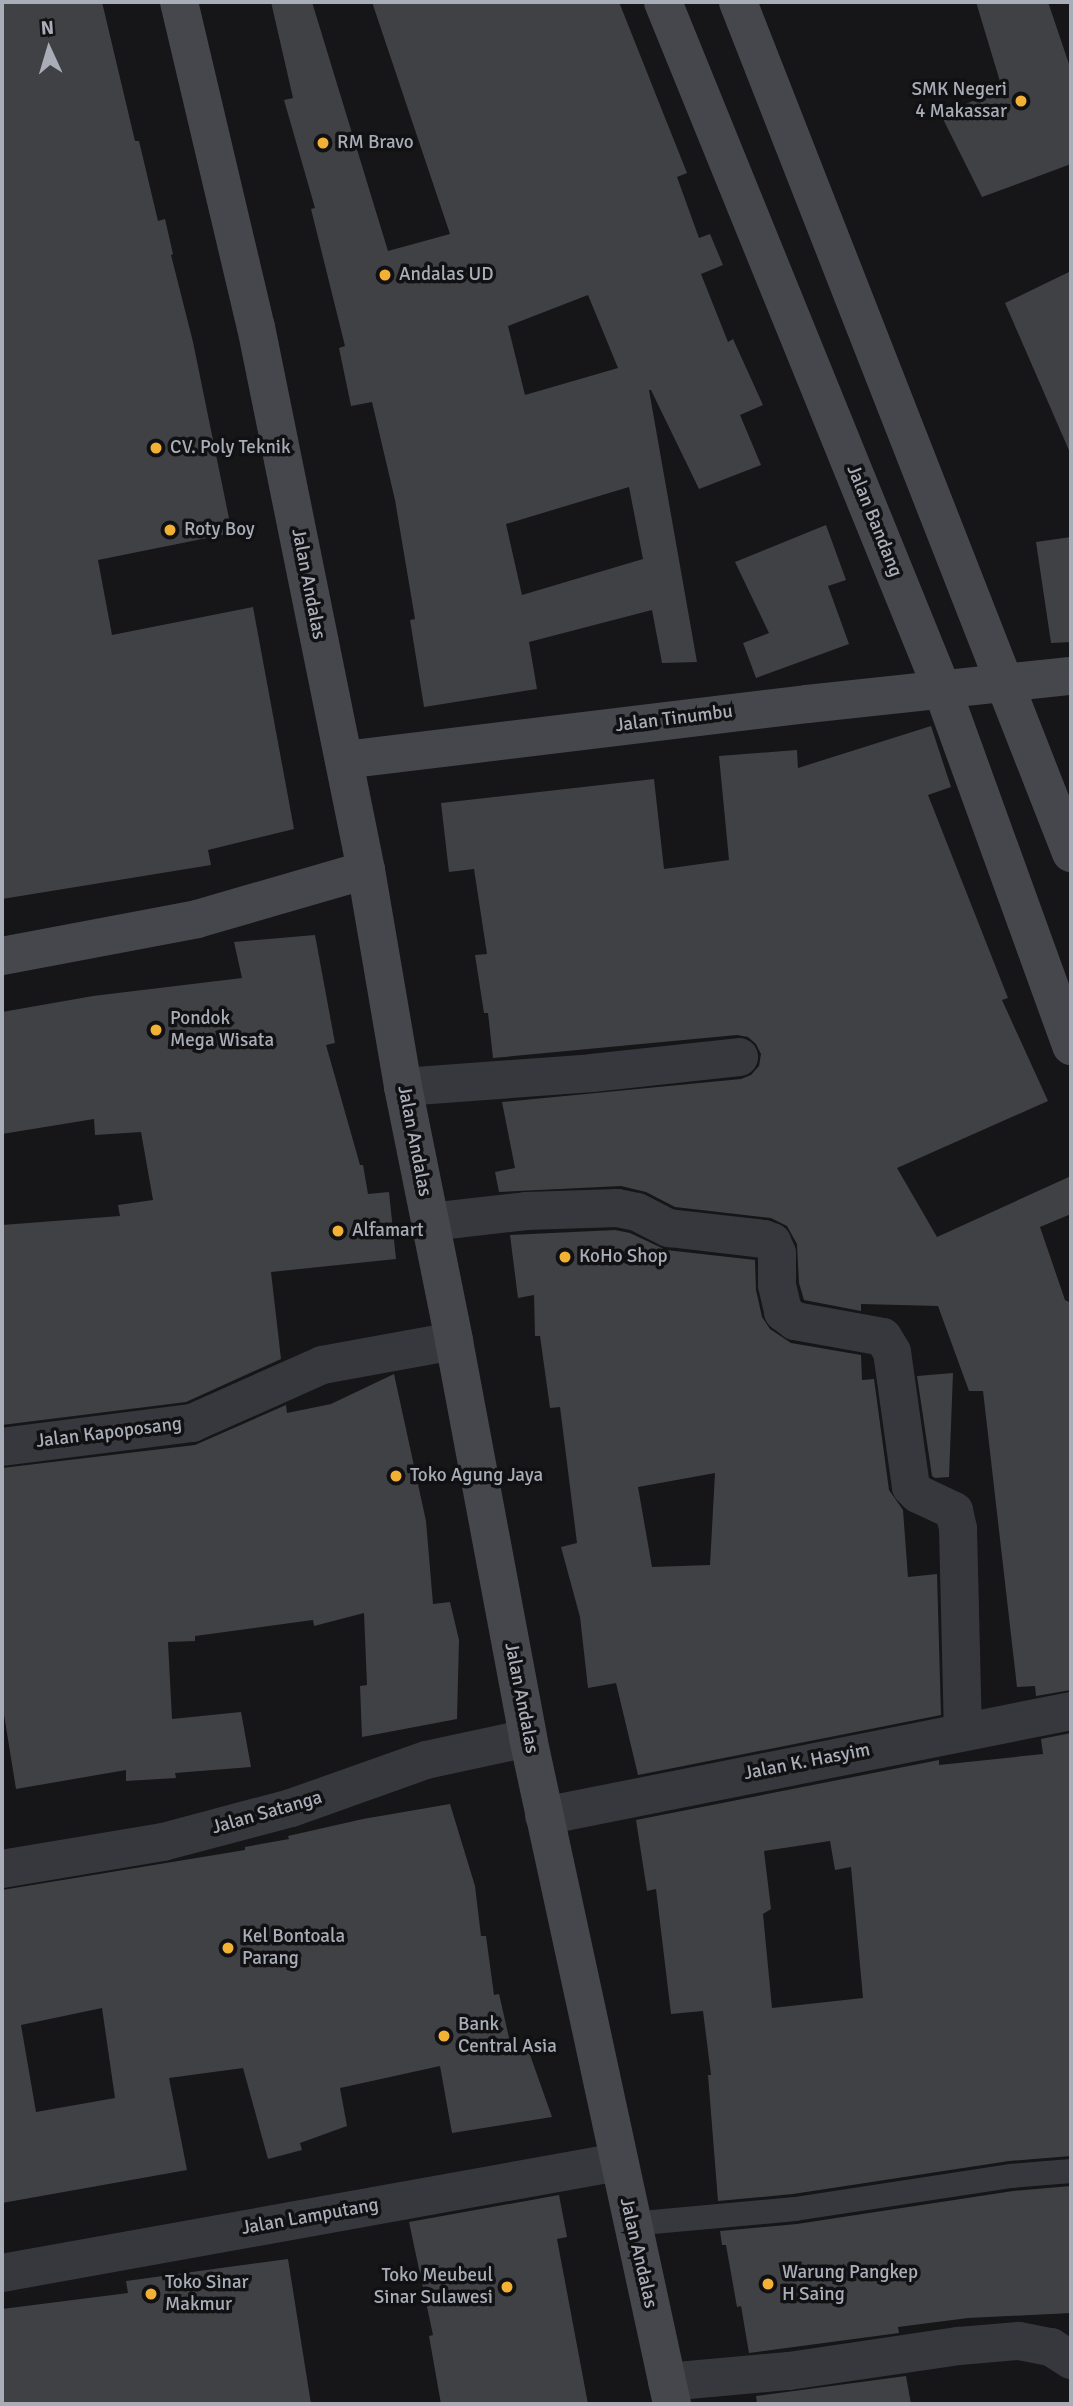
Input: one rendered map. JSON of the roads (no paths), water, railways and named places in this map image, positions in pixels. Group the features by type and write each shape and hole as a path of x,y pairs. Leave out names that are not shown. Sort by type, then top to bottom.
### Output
{"main road":[{"name":"Jalan Andalas","path":"179,2 256,327 366,870 403,1087 454,1341 528,1738 631,2224 670,2393"},
{"name":"Jalan Bandang","path":"663,2 942,689 1071,1046"},
{"path":"738,2 1071,853"},
{"name":"Jalan Tinumbu","path":"344,760 1071,676"},
{"path":"2,956 197,919 366,870"}],"street":[{"path":"403,1087 592,1073 739,1057"},
{"path":"430,1222 526,1211 617,1208 637,1212 669,1228 764,1239 772,1242 777,1252 777,1285 783,1312 795,1321 883,1337 891,1352 911,1487 918,1494 954,1511 958,1529 963,1732"},
{"name":"Jalan Kapoposang","path":"2,1447 192,1423 323,1365 454,1341"},
{"name":"Jalan K. Hasyim","path":"544,1816 1071,1711"},
{"name":"Jalan Satanga","path":"2,1869 163,1842 291,1808 426,1760 528,1738"},
{"name":"Jalan Lamputang","path":"2,2273 618,2162"},
{"path":"670,2393 789,2371 959,2346 1019,2341 1051,2347 1071,2360"}],"lane":[{"path":"631,2224 795,2208 1011,2176 1071,2171"}],"place":[{"name":"SMK Negeri 4 Makassar","path":"1021,101"},
{"name":"RM Bravo","path":"323,143"},
{"name":"Andalas UD","path":"385,275"},
{"name":"CV. Poly Teknik","path":"156,448"},
{"name":"Roty Boy","path":"170,530"},
{"name":"Pondok Mega Wisata","path":"156,1030"},
{"name":"Alfamart","path":"338,1231"},
{"name":"KoHo Shop","path":"565,1257"},
{"name":"Toko Agung Jaya","path":"396,1476"},
{"name":"Kel Bontoala Parang","path":"228,1948"},
{"name":"Bank Central Asia","path":"444,2036"},
{"name":"Warung Pangkep H Saing","path":"768,2284"},
{"name":"Toko Meubeul Sinar Sulawesi","path":"507,2287"},
{"name":"Toko Sinar Makmur","path":"151,2294"}]}
